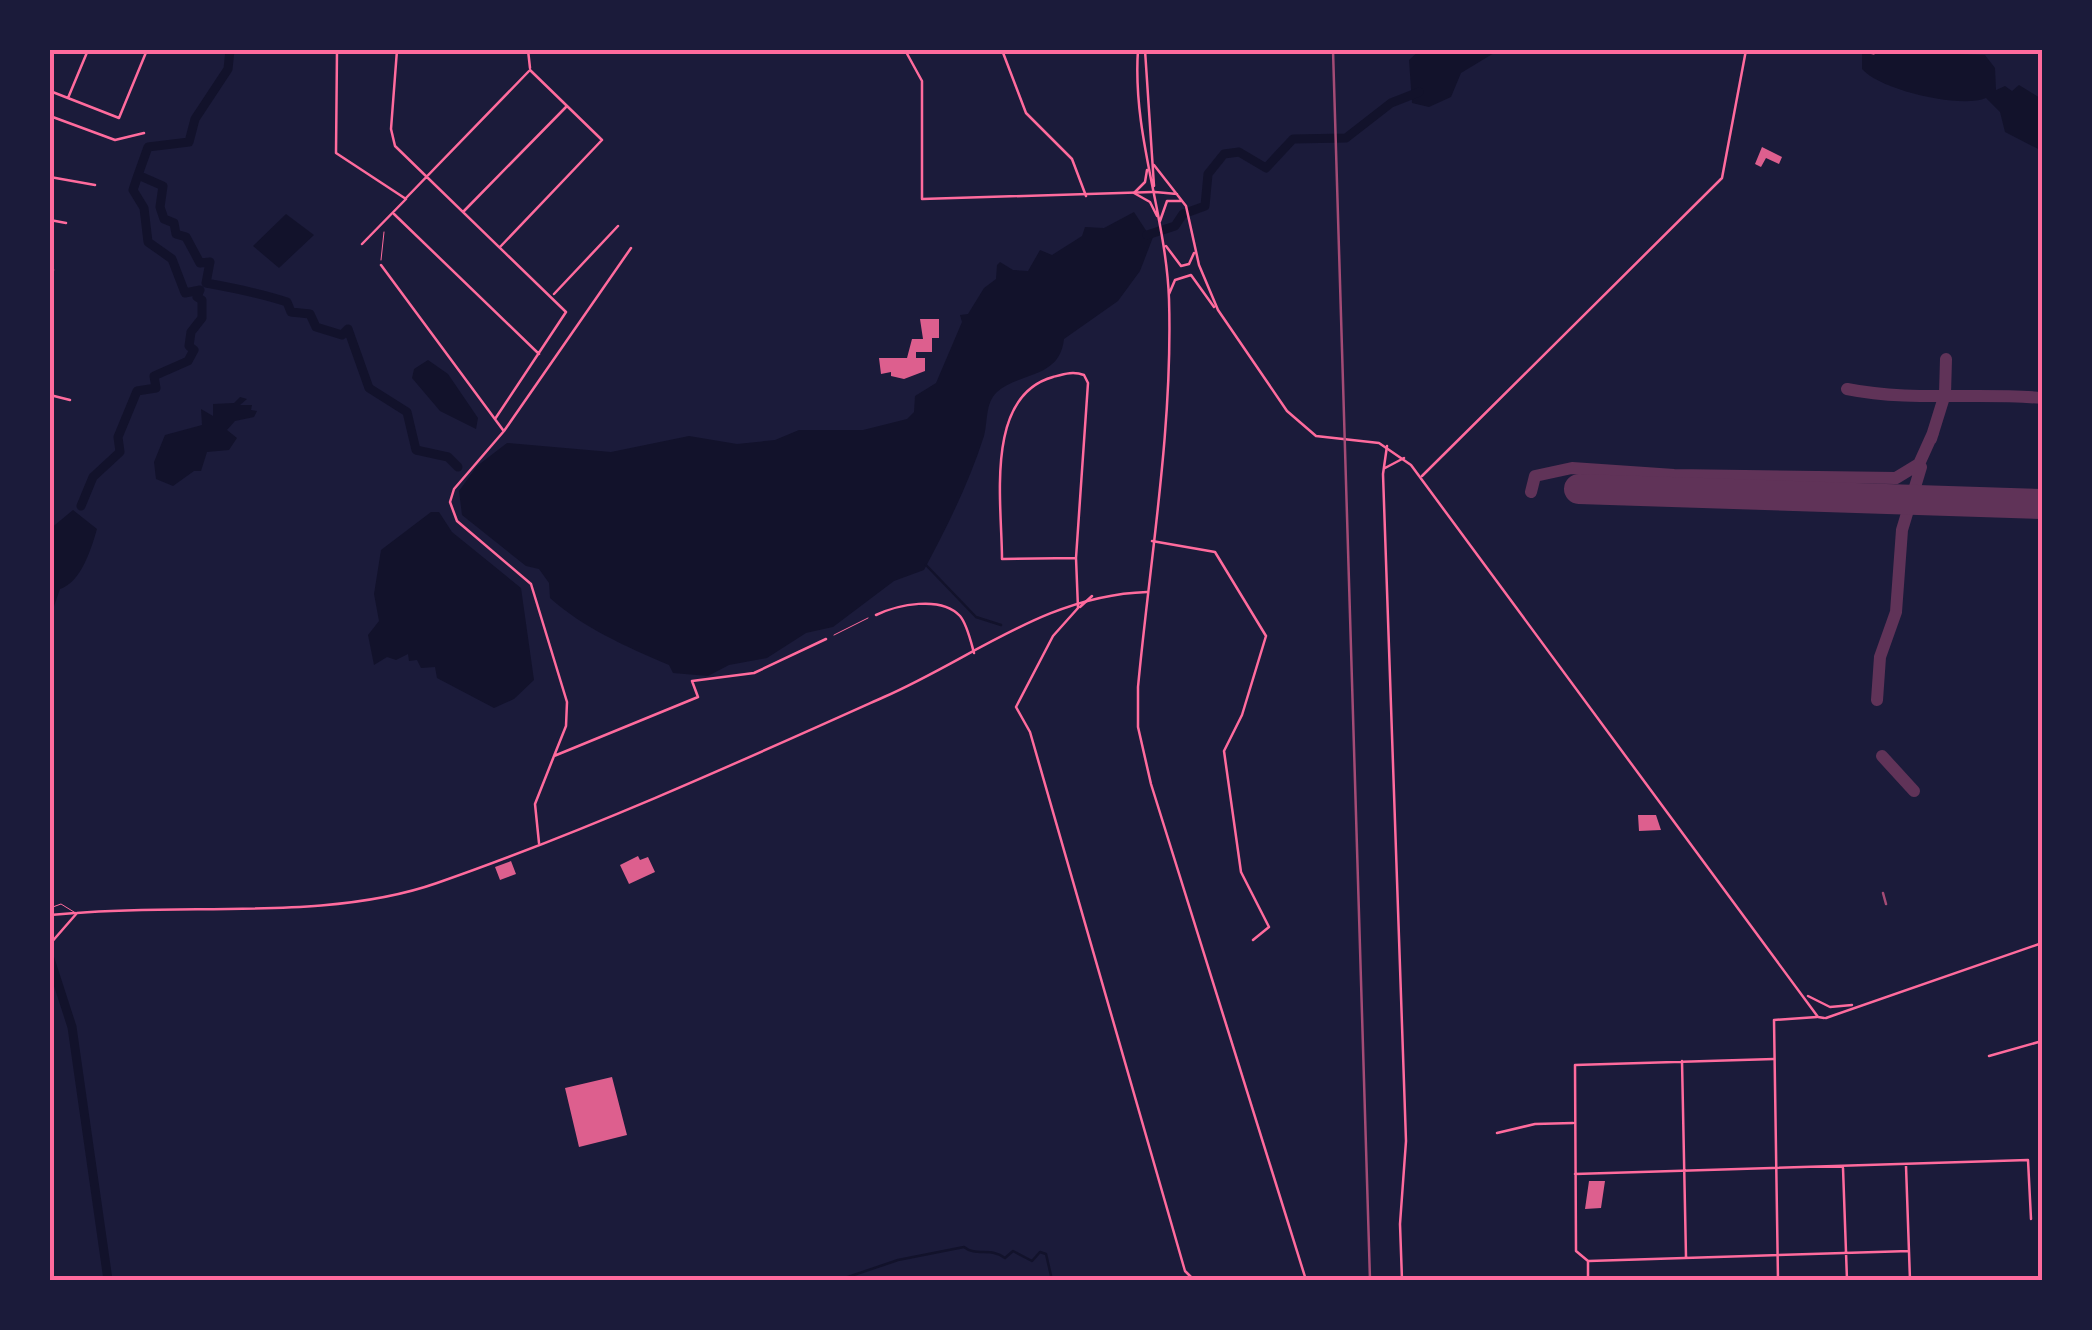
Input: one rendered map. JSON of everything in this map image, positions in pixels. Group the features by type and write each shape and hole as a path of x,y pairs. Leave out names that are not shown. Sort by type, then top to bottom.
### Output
{"street":[{"path":"68,98 88,50"},
{"path":"50,91 119,118 147,50"},
{"path":"337,50 336,153 406,199"},
{"path":"398,50 392,141 567,315 495,419"},
{"path":"500,246 602,140 530,70 528,50"},
{"path":"905,50 922,81 922,200 1178,194"},
{"path":"1002,50 1022,105 1036,126 1072,159 1086,196"},
{"path":"1138,50 1147,166 1160,222 1169,295 1165,417 1137,700 1146,769 1189,917 1306,1280"},
{"path":"1144,50 1154,192"},
{"path":"1421,477 1440,464 1724,174 1746,50"},
{"path":"362,244 530,70"},
{"path":"464,212 567,106"},
{"path":"50,116 115,140 144,133"},
{"path":"1154,165 1186,207 1195,250 1218,310"},
{"path":"1134,193 1144,182 1147,166"},
{"path":"50,177 96,185"},
{"path":"1134,193 1150,202 1160,222"},
{"path":"1160,222 1168,200 1178,198 1186,207"},
{"path":"392,212 541,355"},
{"path":"50,220 66,223"},
{"path":"552,296 618,226"},
{"path":"1163,241 1181,266 1189,264 1195,250"},
{"path":"540,844 535,804 566,726 568,702 532,584 457,521 450,509 454,489 504,431 632,248"},
{"path":"380,265 504,431"},
{"path":"1169,295 1175,280 1191,275 1287,411 1307,431 1321,438 1388,446 1404,458 1817,1015"},
{"path":"1076,558 1002,559 1001,453 1016,404 1030,384 1072,372 1084,374 1088,383 1076,558 1078,608"},
{"path":"50,395 70,400"},
{"path":"1388,446 1383,474 1406,1141 1400,1224 1402,1280"},
{"path":"1383,474 1393,460 1404,458"},
{"path":"1152,541 1215,552 1266,636 1242,715 1224,751 1241,872 1269,927 1253,940"},
{"path":"50,915 233,910 412,891 540,844 885,697 1078,600 1147,592"},
{"path":"1092,596 1053,636 1016,707 1030,732 1185,1271 1194,1280"},
{"path":"876,614 917,604 953,611 962,617 974,653"},
{"path":"554,756 698,696 692,680 754,673 826,638"},
{"path":"50,944 77,913"},
{"path":"1778,1280 1774,1020 1817,1015 1824,1018 2042,944"},
{"path":"1802,991 1825,1006 1829,1012 1824,1018"},
{"path":"1817,1015 1819,1006 1863,1002"},
{"path":"1989,1056 2042,1040"},
{"path":"1774,1059 1575,1064 1576,1251 1588,1260 1909,1251"},
{"path":"1682,1061 1686,1259"},
{"path":"1497,1133 1535,1124 1574,1123"},
{"path":"1575,1174 2028,1160 2031,1219"},
{"path":"1906,1165 1910,1280"},
{"path":"1842,1167 1847,1280"},
{"path":"1588,1260 1588,1280"},
{"path":"50,1261 52,1280"}],"lane":[{"path":"50,908 61,904 77,913"}],"path":[{"path":"1862,52 1874,54"},
{"path":"380,226 384,229 380,265"},
{"path":"826,638 876,614"}],"shaded area":[{"path":"1420,50 1499,50 1461,73 1451,97 1429,107 1412,103 1409,60"},
{"path":"1862,50 1985,55 1995,68 1996,90 2005,86 2012,91 2019,85 2042,99 2042,151 2005,132 2000,112 1986,98 1959,101 1921,96 1871,77 1862,69"},
{"path":"1134,212 1147,232 1155,232 1140,271 1118,301 1064,339 1061,352 1047,368 993,396 972,471 924,570 894,581 833,627 806,633 767,658 729,665 708,676 673,673 669,665 606,636 563,609 550,598 549,583 539,569 526,566 462,515 459,491 477,466 507,443 611,452 689,436 737,444 775,440 799,430 863,430 907,419 914,412 915,396 936,383 962,322 960,315 968,314 984,288 996,279 1000,262 1013,270 1028,271 1040,250 1052,255 1082,236 1085,227 1104,228"},
{"path":"286,214 314,235 279,268 253,246"},
{"path":"428,360 448,374 478,418 476,429 440,411 412,378 414,369"},
{"path":"240,397 247,399 240,405 252,405 251,410 257,411 254,417 235,421 227,430 237,438 229,450 207,452 201,471 194,471 173,486 156,479 154,462 165,435 202,425 201,409 213,416 213,404 234,403"},
{"path":"73,510 97,529 84,564 74,580 60,589 50,618 50,529"},
{"path":"431,512 439,512 452,532 521,588 534,680 514,699 494,708 437,678 435,667 421,668 417,660 409,661 408,654 396,660 387,657 374,665 368,635 379,621 374,594 381,550"}],"building":[{"path":"1762,147 1782,157 1779,164 1766,158 1761,167 1755,164"},
{"path":"920,319 939,319 939,338 932,338 932,352 916,352 916,358 925,358 925,371 904,379 891,376 891,372 881,374 879,358 907,358 912,339 923,339"},
{"path":"1638,815 1656,815 1661,830 1639,831"},
{"path":"638,856 640,860 648,857 655,872 629,884 620,865"},
{"path":"511,861 516,874 500,880 495,867"},
{"path":"612,1077 627,1135 579,1147 565,1088"},
{"path":"1589,1181 1605,1181 1601,1208 1585,1209"}],"waterway":[{"path":"230,50 228,69 195,119 189,142 148,147 138,175 163,186 160,207 164,219 174,223 176,234 186,237 200,263 210,262 206,283 287,302 291,312 310,314 316,327 342,335 348,329 369,388 407,412 416,450 448,457 458,467"},
{"path":"1147,235 1175,226 1183,214 1205,206 1208,174 1224,154 1239,152 1266,168 1293,139 1346,138 1391,103 1419,92"},
{"path":"138,175 133,190 144,208 148,242 172,259 185,293 200,290"},
{"path":"81,506 93,477 120,452 118,437 137,391 156,388 154,376 188,361 194,350 189,346 191,332 202,318 202,300 197,297 200,290"},
{"path":"926,565 976,617 1001,625"},
{"path":"50,959 72,1027 108,1280"},
{"path":"839,1280 898,1260 964,1247 1005,1258 1013,1251 1032,1261 1040,1252 1046,1254 1052,1280"}],"taxiway":[{"path":"1931,439 1945,394 1946,359"},
{"path":"1847,389 1895,395 2042,398"},
{"path":"1531,492 1535,476 1572,468 1674,475 1896,478 1919,464 1933,433"},
{"path":"1877,700 1880,657 1896,612 1902,530 1921,467"},
{"path":"1882,756 1914,791"}],"runway":[{"path":"1579,489 2042,504"}],"railway":[{"path":"1333,50 1370,1280"},
{"path":"1883,893 1886,904"}]}
